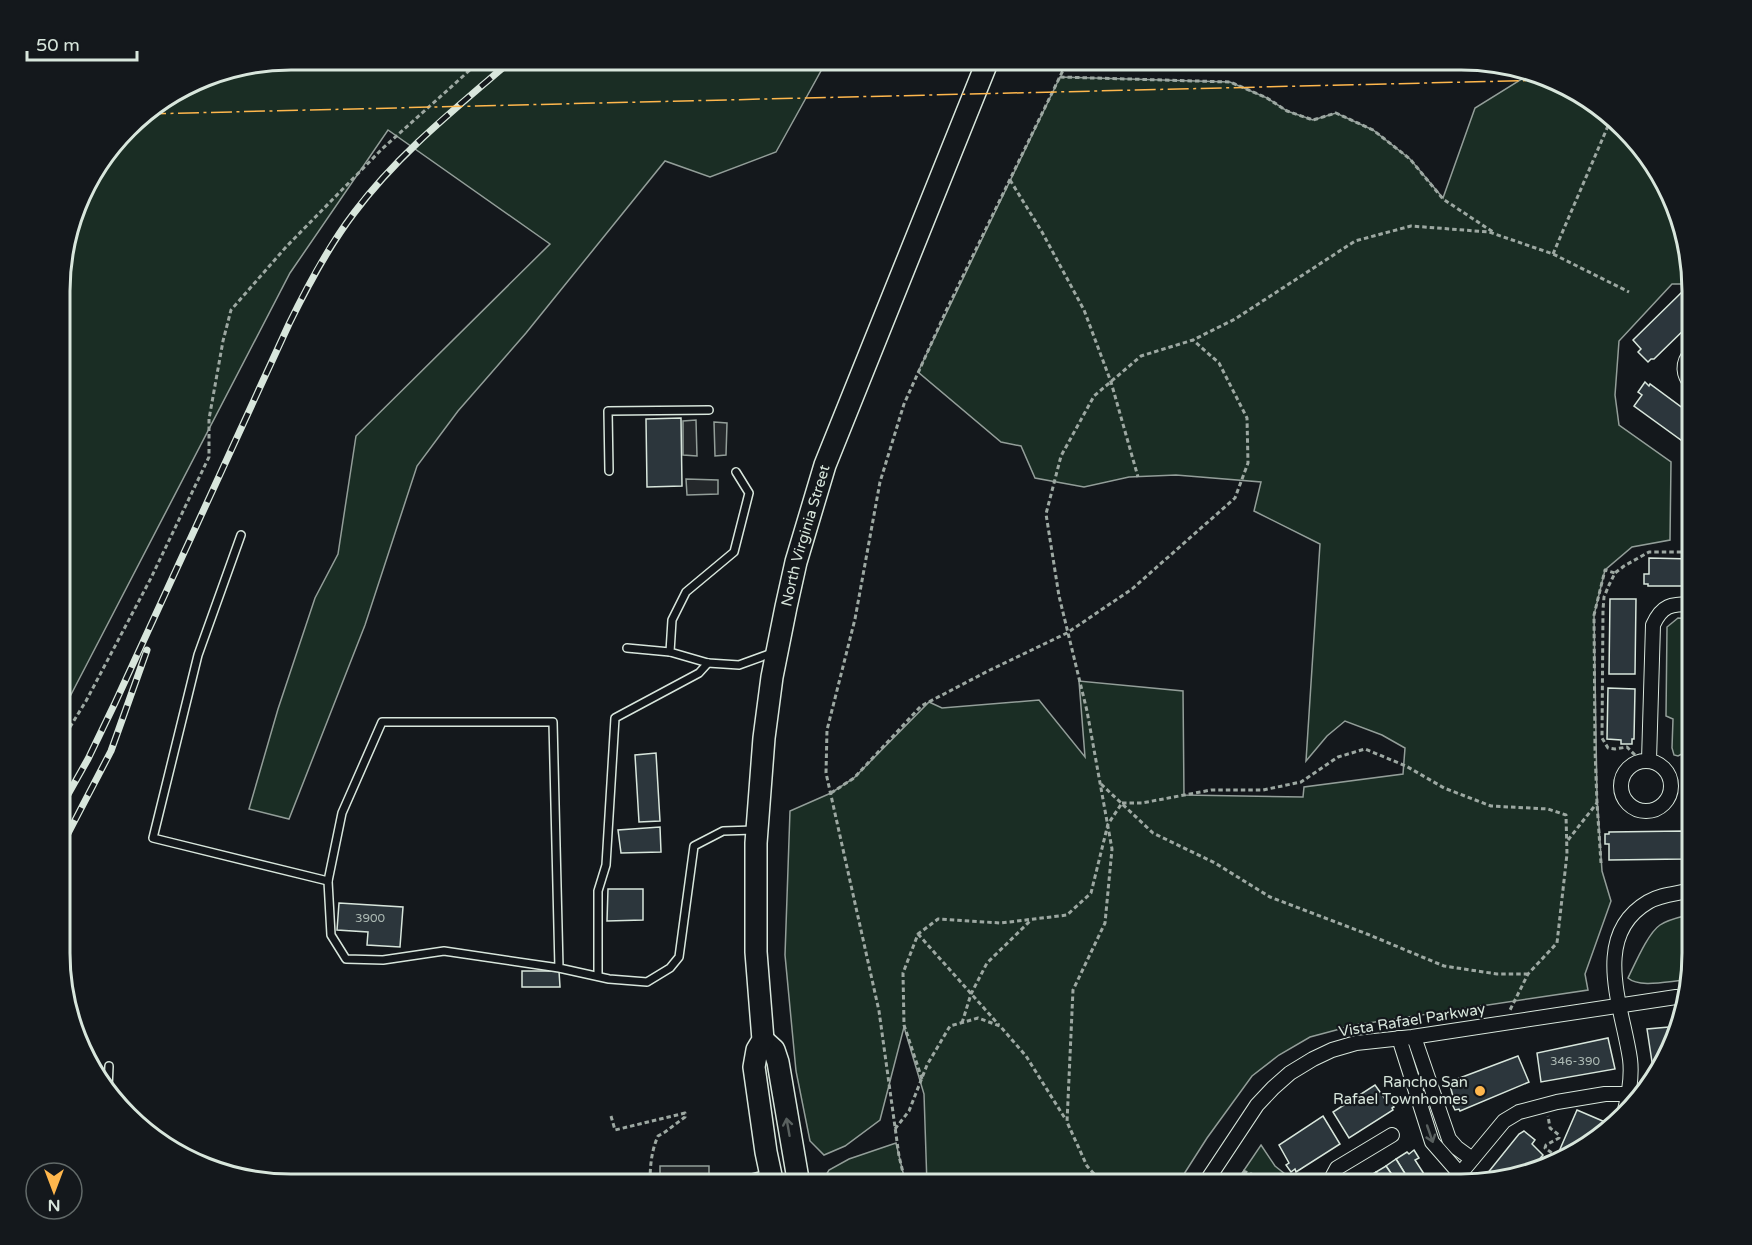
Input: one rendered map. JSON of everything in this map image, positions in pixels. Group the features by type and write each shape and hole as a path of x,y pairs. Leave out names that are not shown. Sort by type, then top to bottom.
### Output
{"main road":[{"name":"North Virginia Street","path":"771,1174 754,1067 757,1050 763,1040 756,952 755,896 756,830 764,738 777,651 796,562 825,465 984,70"},
{"name":"North Virginia Street","path":"763,1040 774,1050 778,1062 797,1174"}],"street":[{"path":"1643,761 1653,625 1657,615 1664,609 1672,605 1682,604"},
{"path":"1460,1174 1504,1120 1519,1112 1557,1102 1605,1094 1629,1095 1631,1062 1619,1005 1614,950 1619,934 1637,910 1648,902 1665,895 1682,892"},
{"name":"Vista Rafael Parkway","path":"1211,1174 1257,1106 1273,1088 1290,1073 1332,1050 1356,1043 1414,1037 1677,997"},
{"path":"1414,1037 1449,1139 1457,1148 1472,1158"},
{"path":"1399,1038 1432,1142 1453,1174"},
{"path":"1334,1174 1337,1168 1392,1135"}],"lane":[{"path":"609,471 608,411 709,411"},
{"path":"670,652 672,620 686,592 734,552 749,493 736,472"},
{"path":"241,535 198,655 153,838 328,881"},
{"path":"627,648 670,652 708,663 739,665 777,651"},
{"path":"598,976 598,891 606,865 615,718 699,674 708,663"},
{"path":"559,968 553,722 382,722 342,813 328,881 331,935 346,959 383,960 444,951 646,982 670,968 679,957 694,846 723,831 756,830"},
{"path":"109,1066 109,1077"}],"path":[{"path":"70,727 140,598 210,458 209,420 231,310 286,247 382,149 470,70"},
{"path":"903,1174 879,1011 826,772 827,730 855,619 880,482 904,404 1063,70"},
{"path":"1060,77 1230,81 1267,98 1287,111 1313,120 1336,113 1373,130 1410,159 1443,199 1497,235"},
{"path":"1553,254 1608,127"},
{"path":"1010,180 1042,231 1084,310 1111,382 1138,477"},
{"path":"1067,1122 1073,990 1105,922 1112,849 1087,711 1059,596 1046,514 1061,456 1094,396 1140,356 1193,340 1236,319 1355,241 1411,226 1489,232 1553,254 1629,292"},
{"path":"831,793 854,778 921,706 1067,633 1132,589 1236,498 1248,463 1247,418 1219,363 1193,340"},
{"path":"1643,761 1627,747 1608,748 1602,738 1604,597 1615,573 1624,566 1649,552 1682,552"},
{"path":"1601,863 1597,803 1594,615 1605,570 1615,573"},
{"path":"1122,804 1142,803 1211,790 1263,790 1301,782 1338,758 1365,749 1406,765 1444,788 1491,806 1548,809 1566,815 1567,854 1557,943 1528,974 1503,1023"},
{"path":"1100,782 1153,833 1215,863 1270,897 1444,966 1497,974 1528,974"},
{"path":"1567,842 1597,803"},
{"path":"921,1079 904,1025 903,973 918,934 938,919 1001,922 1067,915 1091,893 1107,824 1122,804"},
{"path":"962,1023 971,994 987,963 1032,919"},
{"path":"918,934 1026,1056 1067,1122 1087,1166 1094,1174"},
{"path":"895,1129 909,1111 927,1065 950,1026 978,1018 1000,1026"},
{"path":"611,1116 615,1130 685,1113 685,1117 658,1136 653,1149 650,1174"},
{"path":"1548,1113 1550,1128 1559,1135 1559,1138 1546,1145 1545,1148 1553,1155"},
{"path":"1243,1171 1251,1174"}],"green space":[{"path":"291,70 821,70 776,152 710,177 665,161 526,333 458,411 417,466 365,625 289,819 249,809 278,709 315,598 338,554 356,436 550,244 388,130 290,273 70,697 70,291 72,262 82,220 100,181 125,146 146,125 181,100 207,87 262,72"},
{"path":"1060,77 1230,82 1267,98 1287,111 1313,120 1336,113 1373,130 1410,159 1443,198 1475,108 1522,79 1558,93 1595,116 1627,146 1652,181 1670,220 1680,262 1682,284 1672,284 1619,341 1615,395 1619,425 1671,462 1670,540 1632,547 1605,570 1594,615 1597,796 1602,871 1611,901 1585,974 1588,990 1355,1025 1310,1037 1279,1055 1252,1076 1184,1174 927,1174 924,1094 904,1027 880,1120 845,1146 824,1155 810,1141 796,1071 785,955 790,811 831,793 854,778 929,702 942,708 1039,700 1085,757 1079,681 1183,691 1184,795 1303,797 1304,787 1403,774 1405,748 1382,735 1345,721 1327,736 1306,761 1320,544 1254,511 1261,482 1176,475 1129,477 1084,487 1035,478 1021,446 1001,442 918,372"},
{"path":"1678,618 1682,618 1682,754 1678,756 1674,755 1672,748 1673,719 1666,716 1667,627"},
{"path":"1682,916 1680,981 1640,983 1628,978 1655,929"},
{"path":"896,1143 903,1174 827,1174 829,1170 849,1159"},
{"path":"1261,1145 1275,1166 1285,1174 1241,1174"}],"shaded area":[{"path":"696,420 697,456 683,455 683,421"},
{"path":"714,422 727,423 726,455 715,456"},
{"path":"686,479 718,480 718,494 687,495"},
{"path":"660,1166 709,1166 709,1174 660,1174"}],"building":[{"path":"1682,292 1682,332 1648,362 1638,352 1641,349 1633,340"},
{"path":"1645,382 1682,408 1682,441 1634,406 1642,395 1638,392"},
{"path":"681,418 682,486 647,487 646,419"},
{"path":"1649,558 1682,559 1682,586 1648,586 1644,584 1644,574 1649,574"},
{"path":"1610,599 1636,599 1635,674 1609,674"},
{"path":"1608,688 1635,689 1632,744 1621,744 1621,740 1607,739"},
{"path":"656,753 660,821 639,822 635,755"},
{"path":"660,827 661,852 621,853 618,830"},
{"path":"1682,831 1682,859 1609,860 1609,844 1605,844 1605,834 1609,832"},
{"path":"608,889 643,889 643,920 607,921"},
{"path":"339,903 403,907 400,947 367,945 368,932 337,930"},
{"path":"522,971 559,971 560,987 522,987"},
{"path":"1669,1027 1652,1064 1647,1029"},
{"path":"1608,1038 1615,1069 1541,1082 1537,1053"},
{"name":"Rancho San Rafael Townhomes","path":"1518,1056 1529,1082 1460,1111 1455,1110 1451,1102 1454,1100 1449,1082"},
{"name":"Rancho San Rafael Townhomes","path":"1375,1085 1385,1099 1388,1097 1394,1107 1393,1110 1349,1138 1333,1112"},
{"path":"1577,1110 1604,1122 1571,1145 1559,1151"},
{"name":"Rancho San Rafael Townhomes","path":"1323,1116 1340,1144 1296,1172 1295,1169 1291,1172 1286,1165 1289,1163 1279,1145"},
{"path":"1524,1131 1535,1140 1532,1144 1543,1155 1532,1163 1487,1173 1519,1134"},
{"path":"1414,1150 1419,1158 1415,1160 1424,1174 1405,1174 1396,1159 1407,1152 1409,1154"},
{"path":"1396,1159 1405,1174 1391,1174 1386,1166"},
{"path":"1386,1166 1391,1174 1377,1174 1376,1172"}],"railway":[{"path":"70,791 115,703 289,324 327,253 354,213 389,171 428,132 500,70"},
{"path":"70,830 111,751 147,650"}],"power":[{"path":"161,114 1527,81"}],"place":[{"name":"Rancho San Rafael Townhomes","path":"1480,1091"}]}
